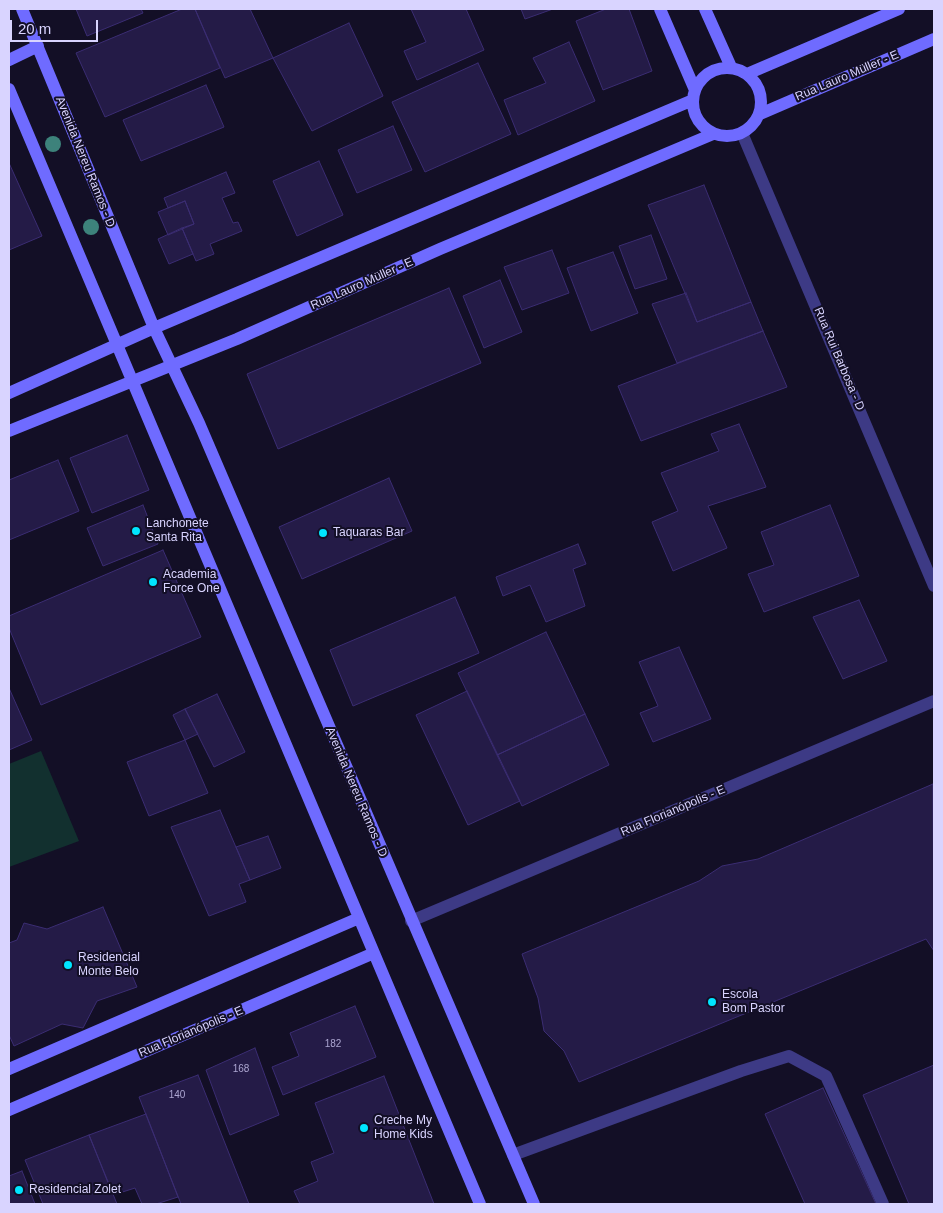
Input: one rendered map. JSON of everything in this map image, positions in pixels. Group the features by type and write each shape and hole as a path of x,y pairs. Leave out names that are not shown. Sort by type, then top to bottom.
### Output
{"street":[{"name":"Avenida Nereu Ramos - D","path":"22,9 148,314 178,379 534,1204"},
{"path":"9,393 154,328 694,95 701,80 709,73 720,68 731,67 747,74 755,82 760,92 762,102 760,114 756,122 742,133 733,136 713,134 698,120 694,95 660,9"},
{"path":"704,9 731,67"},
{"path":"747,74 899,9"},
{"name":"Rua Lauro Müller - E","path":"760,114 934,39"},
{"path":"9,60 38,46"},
{"path":"9,88 480,1204"},
{"name":"Rua Rui Barbosa - D","path":"742,133 934,586"},
{"name":"Rua Lauro Müller - E","path":"9,431 170,364 237,339 440,249 713,134"},
{"name":"Rua Florianópolis - E","path":"411,921 934,701"},
{"path":"9,1069 359,918"},
{"name":"Rua Florianópolis - E","path":"9,1110 374,954"},
{"path":"513,1155 731,1074 789,1056 826,1076 883,1204"}],"green space":[{"path":"41,751 79,841 9,867 9,764"}],"building":[{"path":"76,9 141,9 143,13 87,36"},
{"path":"182,9 195,9 220,68 105,117 76,53"},
{"path":"195,9 250,9 273,58 225,78"},
{"path":"411,9 466,9 484,50 417,80 404,51 426,42"},
{"path":"521,9 553,9 525,19"},
{"path":"606,9 629,9 652,71 603,90 576,21"},
{"path":"349,23 383,96 312,131 273,58"},
{"path":"569,42 595,101 518,135 504,100 546,83 533,58"},
{"path":"478,63 511,134 425,172 392,102"},
{"path":"206,85 224,127 141,161 123,120"},
{"path":"393,126 412,170 357,193 338,150"},
{"path":"319,161 343,215 297,236 273,181"},
{"path":"9,163 42,236 9,250"},
{"path":"226,172 235,193 222,198 233,223 238,222 242,231 210,244 214,254 196,261 182,228 194,224 185,201 168,208 164,198"},
{"path":"704,185 751,302 697,322 648,205"},
{"path":"185,201 194,224 168,235 158,212"},
{"path":"182,228 193,254 169,264 158,239"},
{"path":"651,235 667,279 635,289 619,246"},
{"path":"552,250 569,293 522,310 504,267"},
{"path":"613,252 638,313 591,331 567,268"},
{"path":"500,280 522,332 484,348 463,296"},
{"path":"449,288 481,363 278,449 247,374"},
{"path":"686,293 697,322 751,302 763,331 677,363 652,304"},
{"path":"763,331 787,387 641,441 618,386"},
{"path":"739,424 766,487 708,506 727,548 673,571 652,522 678,511 661,473 719,451 711,434"},
{"path":"127,435 149,490 92,513 70,458"},
{"path":"58,460 79,511 9,540 9,480"},
{"path":"389,478 412,531 302,579 279,527"},
{"path":"143,505 158,544 103,566 87,528"},
{"path":"830,505 859,576 764,612 748,574 774,565 761,532"},
{"path":"578,544 586,564 573,569 585,606 546,622 530,585 503,596 496,577"},
{"path":"163,550 201,637 41,705 9,628 9,616"},
{"path":"455,597 479,653 353,706 330,650"},
{"path":"859,600 887,661 843,679 813,617"},
{"path":"546,632 585,714 497,755 458,673"},
{"path":"679,647 711,719 653,742 640,713 658,706 639,662"},
{"path":"9,688 32,740 9,750"},
{"path":"467,691 520,801 468,825 416,715"},
{"path":"217,694 245,752 214,767 185,709"},
{"path":"185,709 198,734 185,740 173,715"},
{"path":"585,714 609,765 522,806 497,755"},
{"path":"185,740 208,793 149,816 127,762"},
{"path":"933,784 934,951 926,939 579,1082 564,1051 544,1031 538,998 522,954 699,881 722,866 758,859"},
{"path":"220,810 250,880 239,884 246,902 209,916 171,827"},
{"path":"268,836 281,868 250,880 236,847"},
{"name":"Residencial Monte Belo","path":"103,907 137,987 97,1001 83,1028 62,1024 14,1046 9,1035 9,943 17,940 24,923 47,929"},
{"path":"355,1006 376,1057 283,1095 272,1067 299,1056 290,1033"},
{"path":"255,1048 279,1115 230,1135 206,1070"},
{"path":"934,1065 934,1204 909,1204 863,1095"},
{"path":"198,1075 249,1204 181,1204 139,1097"},
{"name":"Creche My Home Kids","path":"384,1076 434,1204 300,1204 294,1191 318,1181 311,1162 334,1153 315,1103"},
{"path":"823,1088 876,1204 805,1204 765,1114"},
{"path":"146,1114 178,1197 156,1204 142,1204 135,1188 113,1195 89,1135"},
{"path":"89,1135 117,1204 43,1204 25,1160"},
{"name":"Residencial Zolet","path":"22,1171 35,1204 9,1204 9,1176"}],"place":[{"name":"Lanchonete Santa Rita","path":"136,531"},
{"name":"Taquaras Bar","path":"323,533"},
{"name":"Academia Force One","path":"153,582"},
{"name":"Residencial Monte Belo","path":"68,965"},
{"name":"Escola Bom Pastor","path":"712,1002"},
{"name":"Creche My Home Kids","path":"364,1128"},
{"name":"Residencial Zolet","path":"19,1190"}]}
